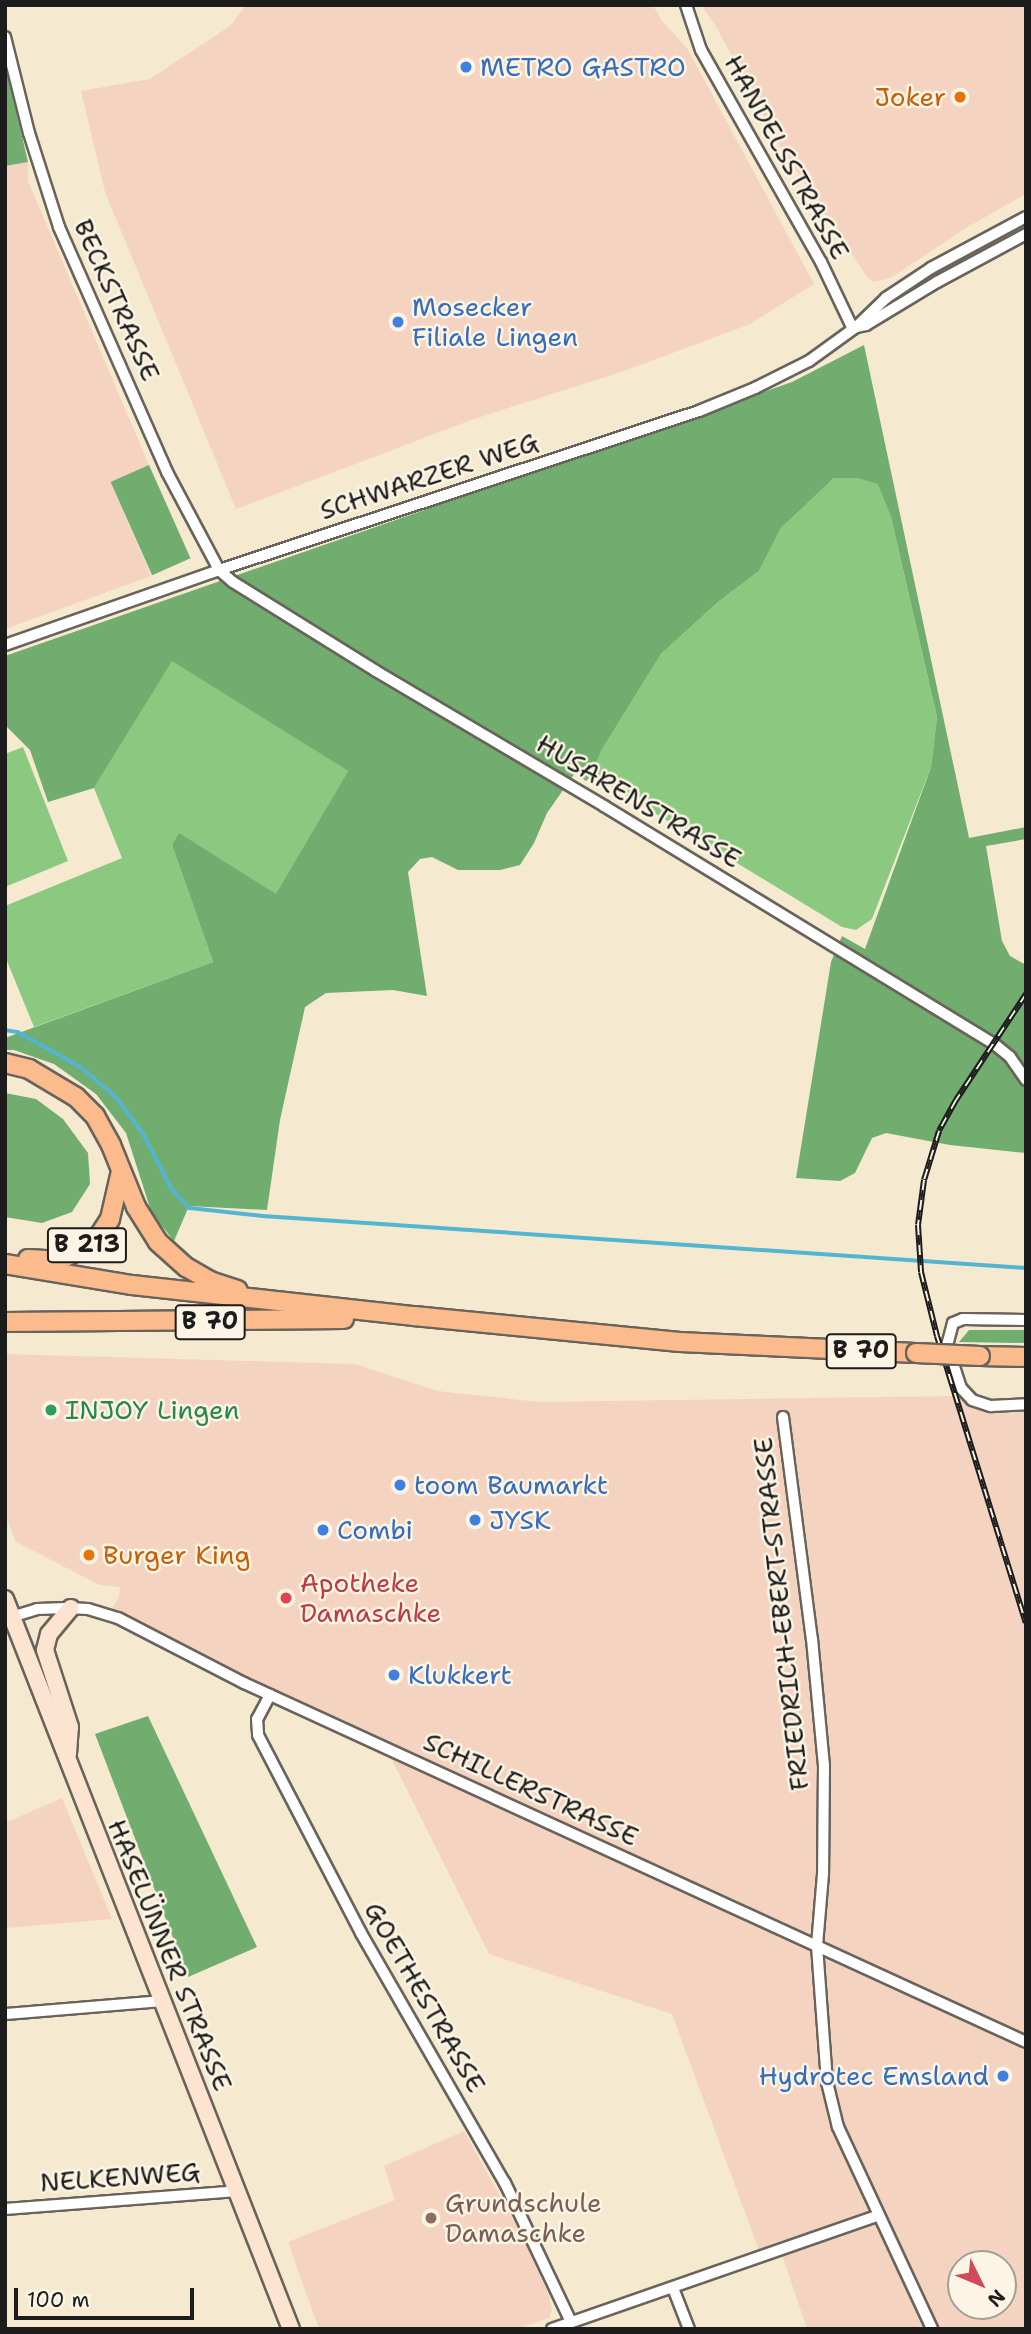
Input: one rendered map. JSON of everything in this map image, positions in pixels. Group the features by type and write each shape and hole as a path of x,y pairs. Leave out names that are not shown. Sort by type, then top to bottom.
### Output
{"main road":[{"path":"5,1063 29,1069 76,1097 95,1116 144,1219 158,1242 174,1258 210,1280 267,1301"},
{"name":"B 213","path":"5,1262 50,1260 68,1256 92,1242 110,1219 121,1171"},
{"name":"B 70","path":"5,1262 132,1285 414,1317 737,1345 1026,1357"},
{"name":"B 70","path":"5,1322 234,1322 414,1317"}],"street":[{"name":"HANDELSSTRASSE","path":"686,5 701,50 821,262 855,328"},
{"name":"BECKSTRASSE","path":"5,37 29,133 59,227 167,472 219,570"},
{"name":"SCHWARZER WEG","path":"5,645 219,570 699,411 809,361 855,328 886,298 931,268 1026,216"},
{"name":"SCHWARZER WEG","path":"855,328 866,325 937,282 1026,234"},
{"name":"HUSARENSTRASSE","path":"219,570 233,582 376,671 604,806 993,1044 1010,1058 1026,1080"},
{"path":"1026,1320 963,1319 953,1323 947,1345 961,1388 972,1399 991,1406 1026,1404"},
{"name":"FRIEDRICH-EBERT-STRASSE","path":"783,1417 812,1639 824,1765 823,1874 817,1946 827,2082 838,2127 932,2329"},
{"name":"HASELÜNNER STRASSE","path":"5,1599 9,1618 291,2329"},
{"path":"67,1760 70,1727 44,1650 48,1634 71,1608"},
{"name":"SCHILLERSTRASSE","path":"9,1618 37,1609 71,1608 88,1609 133,1625 270,1695 1026,2042"},
{"name":"GOETHESTRASSE","path":"270,1695 257,1719 258,1735 361,1933 505,2183 571,2322"},
{"path":"5,2014 163,2001"},
{"name":"NELKENWEG","path":"5,2209 237,2192"},
{"path":"552,2329 879,2215"},
{"path":"673,2288 689,2329"}],"shaded area":[{"path":"246,5 653,5 662,21 687,48 814,284 750,324 624,371 474,419 236,509 105,192 81,91 150,79 230,26"},
{"path":"701,5 1026,5 1026,194 964,229 892,277 874,282 867,277 776,140 716,26"},
{"path":"28,162 28,181 149,465 111,483 151,576 5,629 5,166"},
{"path":"5,1354 355,1364 437,1391 539,1402 954,1396 973,1404 1026,1407 1026,2329 807,2329 780,2249 760,2253 672,2014 489,1954 392,1760 109,1614 119,1597 120,1587 100,1585 16,1542 5,1514"},
{"path":"62,1798 112,1919 6,1928 5,1823"},
{"name":"Grundschule Damaschke","path":"464,2131 522,2236 549,2296 552,2310 549,2318 517,2329 319,2329 288,2242 395,2200 384,2166"}],"green space":[{"path":"5,63 28,162 5,166"},
{"path":"864,345 969,838 1026,827 1026,839 986,846 1002,941 1010,956 1026,965 1026,1153 950,1145 886,1133 872,1138 855,1173 840,1181 796,1178 831,962 842,936 865,949 931,767 937,717 891,517 878,484 856,478 834,478 781,528 759,571 718,602 661,654 601,751 592,775 586,781 575,773 547,813 534,843 520,865 500,870 458,870 432,857 420,859 408,872 427,996 393,990 326,993 305,1007 280,1120 267,1210 189,1206 174,1241 152,1214 126,1133 96,1094 54,1064 14,1050 5,1050 5,1038 213,962 172,845 179,833 276,894 348,771 172,661 94,788 48,802 30,750 5,725 5,656 792,382"},
{"path":"149,465 190,558 152,575 111,482"},
{"path":"835,477 856,478 879,484 891,517 937,717 931,767 872,919 856,930 842,927 592,775 601,751 661,654 718,602 759,571 781,528"},
{"path":"172,660 348,771 276,895 179,834 172,845 213,962 34,1027 5,956 5,906 122,858 94,788"},
{"path":"23,747 68,861 5,887 5,754"},
{"path":"5,1093 36,1099 63,1119 88,1153 90,1184 72,1212 42,1223 5,1217"},
{"path":"969,1330 1026,1330 1026,1343 959,1342"},
{"path":"148,1716 257,1947 188,1977 95,1734"}],"waterway":[{"path":"5,1030 18,1032 81,1067 117,1098 143,1133 172,1189 190,1208 263,1216 1026,1268"}],"railway":[{"path":"1026,994 956,1100 939,1131 924,1180 918,1225 921,1272 937,1336 1026,1623"}],"place":[{"name":"METRO GASTRO","path":"466,67"},
{"name":"Joker","path":"960,97"},
{"name":"Mosecker Filiale Lingen","path":"398,322"},
{"name":"INJOY Lingen","path":"51,1410"},
{"name":"toom Baumarkt","path":"400,1485"},
{"name":"JYSK","path":"475,1520"},
{"name":"Combi","path":"323,1530"},
{"name":"Burger King","path":"89,1555"},
{"name":"Apotheke Damaschke","path":"286,1598"},
{"name":"Klukkert","path":"394,1675"},
{"name":"Hydrotec Emsland","path":"1003,2076"},
{"name":"Grundschule Damaschke","path":"431,2218"}]}
